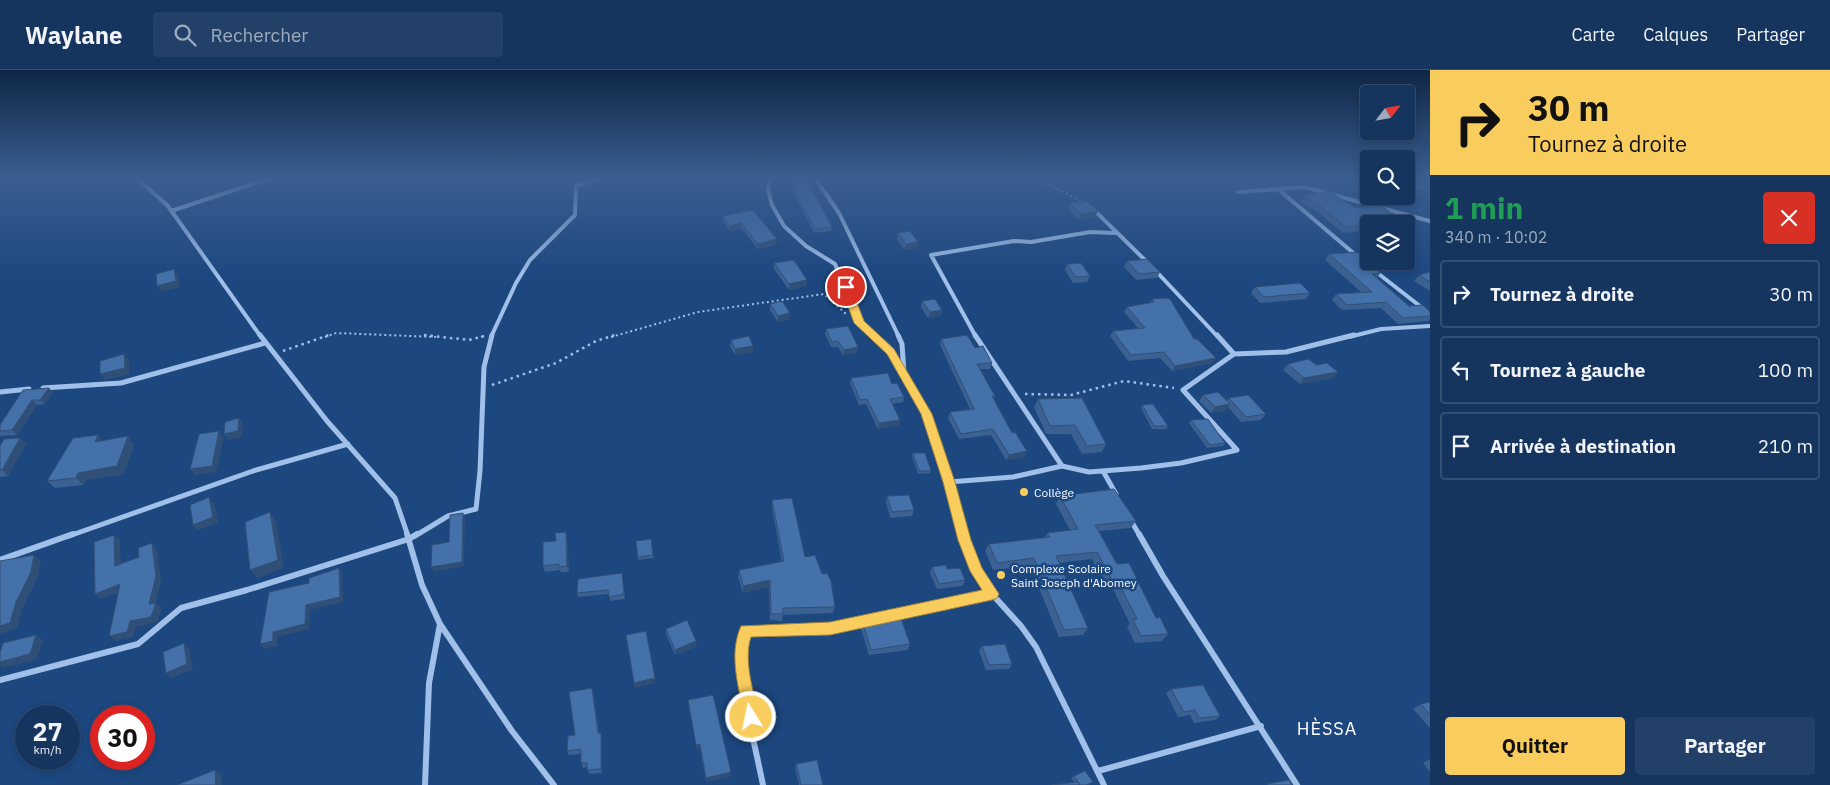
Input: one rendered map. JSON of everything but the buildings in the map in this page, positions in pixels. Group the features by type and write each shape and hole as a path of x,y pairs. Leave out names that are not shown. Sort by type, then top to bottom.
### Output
{"street":[{"path":"171,211 265,343 395,498 410,539 422,585 440,624 512,731 554,785"},
{"path":"0,680 138,644 181,608 247,590 410,539 448,516 476,509 480,471 484,367 493,334 516,283 530,260 575,216 575,211"},
{"path":"776,211 784,226 806,246 835,264 859,323 890,352 905,376 926,414 949,482 964,540 977,571 992,594 1022,626 1036,647 1104,785"},
{"path":"838,211 902,344 905,376"},
{"path":"1094,211 1152,266 1234,354"},
{"path":"1305,211 1360,258"},
{"path":"1394,211 1430,221"},
{"path":"1062,466 978,340 931,255 1014,241 1031,242 1090,232 1116,233"},
{"path":"1375,270 1430,314"},
{"path":"949,482 1013,477 1062,466 1089,472 1181,463 1237,450 1183,390 1234,354 1286,352 1381,329 1430,326"},
{"path":"0,392 121,383 265,343"},
{"path":"0,560 253,471 348,444"},
{"path":"1103,471 1121,503"},
{"path":"1126,511 1163,576 1261,726 1297,785"},
{"path":"763,785 742,666 742,644 746,631 830,628 992,594"},
{"path":"425,785 428,683 440,624"},
{"path":"1098,771 1261,726"}],"path":[{"path":"484,388 556,364 596,341 698,312 824,294 841,311 859,323"},
{"path":"274,354 336,333 419,335 469,340 493,334"},
{"path":"1015,393 1072,395 1124,381 1183,390"}],"place":[{"name":"Collège","path":"1024,492"},
{"name":"Complexe Scolaire Saint Joseph d'Abomey","path":"1001,575"}],"district":[{"name":"HÈSSA","path":"1327,728"}],"route":[{"path":"751,717 742,666 742,644 746,631 771,628 830,628 992,594 977,571 964,540 949,482 926,414 890,352 876,336 859,323 850,303 846,287"}]}
